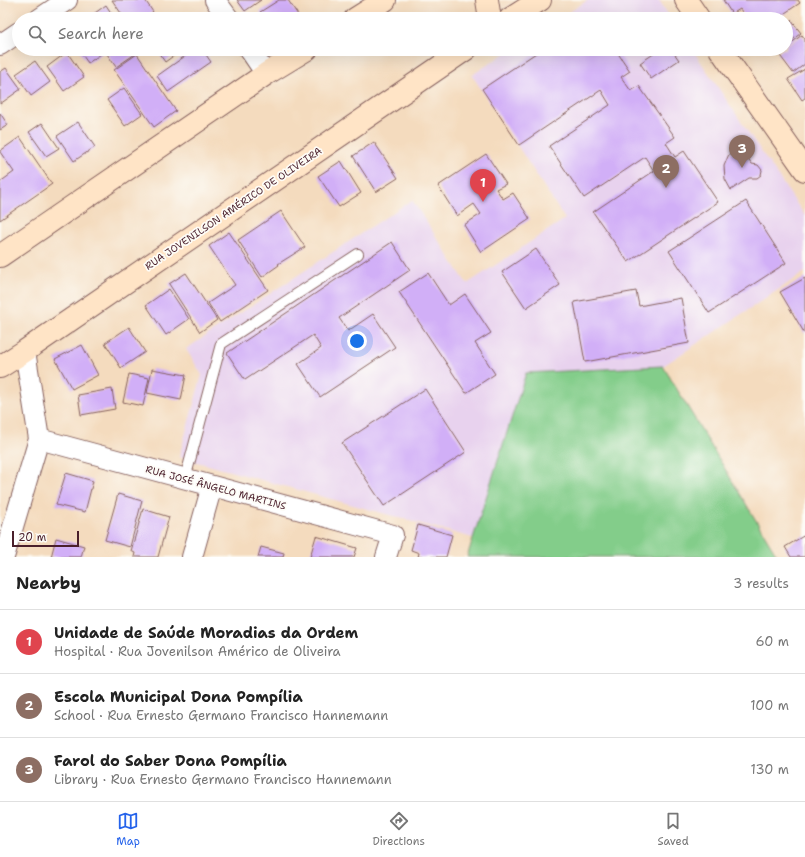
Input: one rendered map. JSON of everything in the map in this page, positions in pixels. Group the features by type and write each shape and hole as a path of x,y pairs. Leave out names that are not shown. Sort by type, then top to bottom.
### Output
{"main road":[{"path":"366,12 385,0"},
{"path":"487,0 489,12"},
{"path":"521,12 540,0"},
{"path":"686,0 694,12"},
{"path":"0,256 266,74 296,56"},
{"name":"RUA JOVENILSON AMÉRICO DE OLIVEIRA","path":"0,367 456,56"},
{"path":"725,56 805,170"}],"street":[{"path":"49,12 67,0"},
{"path":"216,0 224,12"},
{"path":"0,45 12,37"},
{"path":"254,56 266,74"},
{"path":"4,557 39,439 25,351"},
{"name":"RUA JOSÉ ÂNGELO MARTINS","path":"39,439 393,535 386,557"},
{"path":"192,557 212,486"}],"lane":[{"path":"185,479 221,344 358,254"}],"shaded area":[{"path":"588,0 659,0 667,12 570,12"},
{"path":"501,56 697,56 805,216 805,272 663,366 526,373 473,538 179,457 202,375 186,349 412,200 467,284 565,219 472,75"}],"green space":[{"path":"663,366 778,557 467,557 526,373"}],"building":[{"path":"112,0 145,0 153,12 120,12"},
{"path":"237,0 261,0 245,11"},
{"path":"279,0 288,0 296,12 260,12"},
{"path":"723,0 798,0 800,3 786,12 742,12 740,9 735,12 731,12"},
{"path":"106,5 110,12 96,12"},
{"path":"793,23 801,33 793,39"},
{"path":"802,35 805,39 805,64 793,73 780,56 793,56 793,42"},
{"path":"62,56 70,56 84,77 64,91 47,67"},
{"path":"83,56 98,56 88,63"},
{"path":"108,56 132,56 116,67"},
{"path":"134,56 138,56 176,111 154,127 114,70"},
{"path":"161,56 173,56 165,62"},
{"path":"185,56 207,56 211,62 168,92 157,76"},
{"path":"532,56 620,56 630,71 621,77 631,91 639,86 675,137 666,143 675,157 684,151 718,202 628,262 593,212 654,171 645,157 584,198 549,146 610,105 601,90 519,145 482,89"},
{"path":"650,56 676,56 679,60 651,79 640,63"},
{"path":"35,61 50,82 31,96 16,74"},
{"path":"6,68 21,89 0,104 0,72"},
{"path":"805,69 805,98 802,100 788,79"},
{"path":"124,88 142,114 125,126 107,100"},
{"path":"0,113 8,125 0,130"},
{"path":"78,122 95,147 74,161 57,136"},
{"path":"42,123 59,148 46,156 29,132"},
{"path":"20,137 52,184 0,220 0,182 14,172 0,151"},
{"path":"374,142 398,178 376,192 353,156"},
{"path":"740,147 752,164 758,165 762,170 761,175 757,178 749,178 731,190 725,179 724,166 729,154"},
{"path":"486,154 506,184 496,189 503,199 513,193 530,219 481,252 464,225 481,214 474,204 457,216 438,186"},
{"path":"341,161 361,193 339,207 318,176"},
{"path":"746,201 786,263 709,313 669,251"},
{"path":"281,211 305,247 278,264 279,265 262,277 238,240"},
{"path":"229,232 268,290 220,322 208,303 235,285 209,246"},
{"path":"392,242 410,270 339,318 348,331 373,314 395,347 320,397 298,364 321,348 313,335 245,380 227,353"},
{"path":"536,249 560,285 526,308 502,272"},
{"path":"186,273 217,320 200,332 169,284"},
{"path":"428,273 449,305 465,294 491,333 475,343 495,374 466,393 399,292"},
{"path":"805,278 805,334 780,292"},
{"path":"169,289 189,319 166,335 146,305"},
{"path":"636,291 639,306 681,298 689,343 585,362 574,302"},
{"path":"129,327 145,352 121,368 105,343"},
{"path":"82,345 98,375 72,389 55,359"},
{"path":"152,369 186,375 181,400 147,393"},
{"path":"129,374 149,378 143,406 123,402"},
{"path":"112,389 115,409 81,415 78,395"},
{"path":"425,389 466,452 384,506 342,443"},
{"path":"66,473 93,481 85,512 56,505"},
{"path":"118,494 142,501 130,547 105,540"},
{"path":"143,509 169,517 158,557 134,557 135,553 131,551"},
{"path":"418,525 452,535 446,557 418,557 419,553 411,550"},
{"path":"805,535 805,557 791,557 785,547"},
{"path":"316,536 357,548 354,557 310,557"},
{"path":"56,538 84,546 81,557 51,557"},
{"path":"261,547 284,553 283,557 258,557"}],"place":[{"name":"Farol do Saber Dona Pompília","path":"742,168"},
{"name":"Escola Municipal Dona Pompília","path":"666,188"},
{"name":"Unidade de Saúde Moradias da Ordem","path":"483,202"}]}
